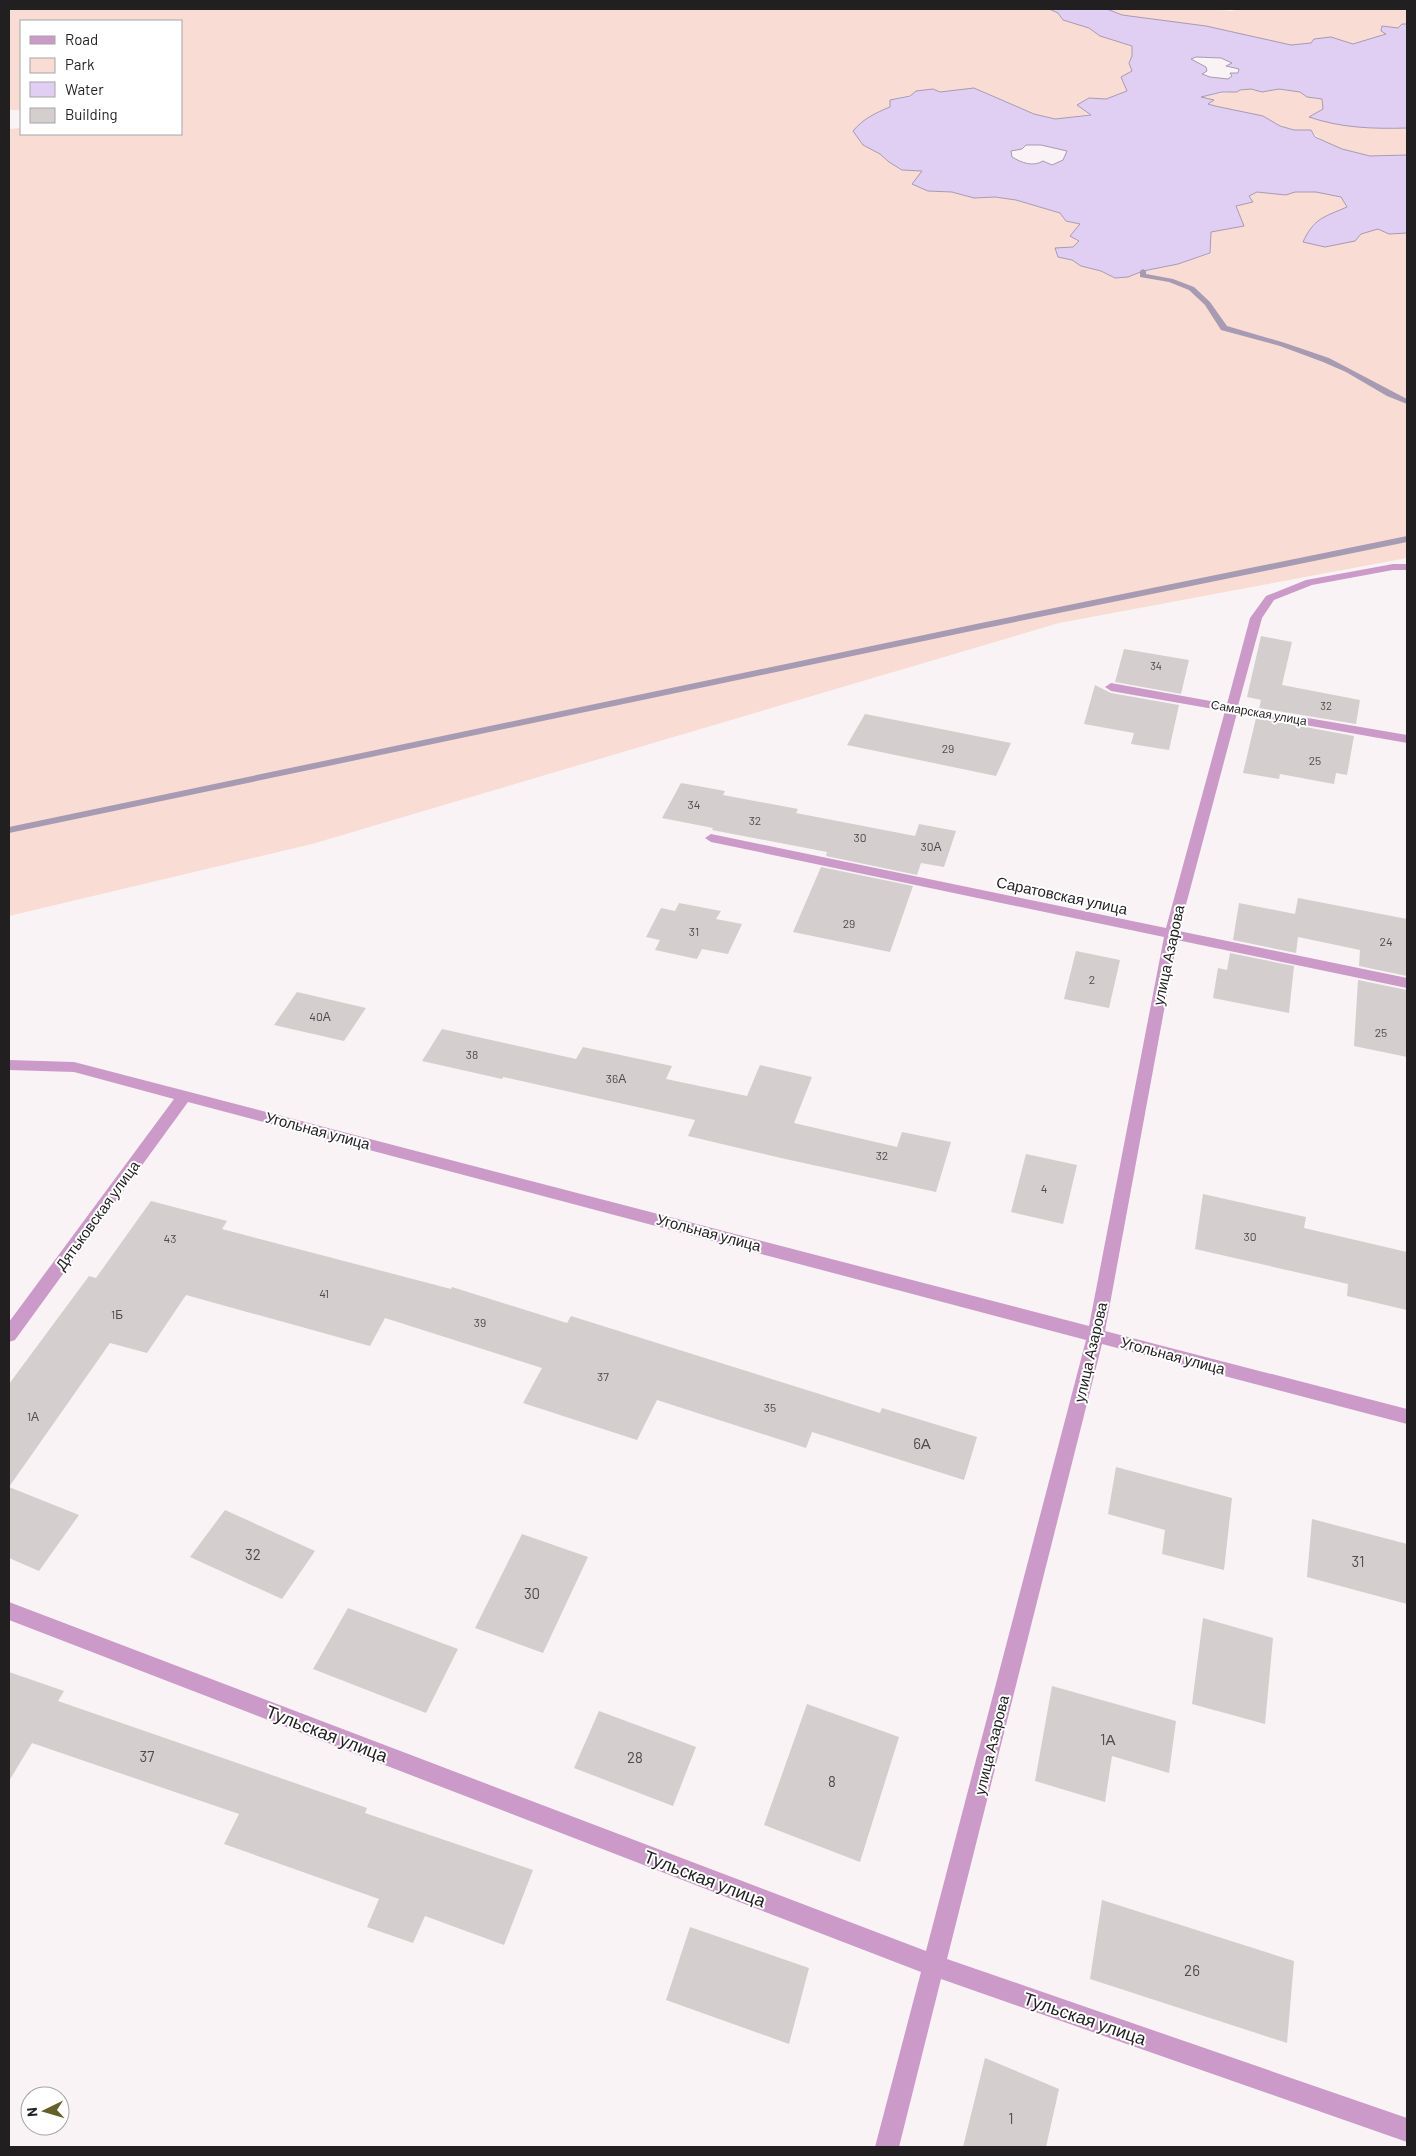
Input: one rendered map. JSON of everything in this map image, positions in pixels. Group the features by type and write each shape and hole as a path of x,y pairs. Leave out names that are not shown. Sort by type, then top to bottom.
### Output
{"street":[{"name":"улица Азарова","path":"888,2147 1096,1334 1170,935 1256,618 1270,598 1310,582 1393,567 1407,567"},
{"name":"Самарская улица","path":"1111,688 1231,707 1407,739"},
{"name":"Саратовская улица","path":"711,838 1407,983"},
{"name":"Угольная улица","path":"9,1065 74,1067 184,1094 1407,1417"},
{"name":"Дятьковская улица","path":"9,1336 184,1094"},
{"name":"Тульская улица","path":"9,1610 935,1966 1407,2130"}],"green space":[{"path":"9,9 1049,9 1058,13 1063,20 1089,28 1100,36 1132,46 1132,56 1129,63 1132,71 1127,91 1106,99 1089,98 1077,105 1091,114 1055,119 1034,114 975,88 940,92 933,89 890,100 890,107 870,117 853,131 863,145 881,154 889,162 902,170 923,171 913,184 928,191 952,192 974,198 995,197 1016,200 1060,213 1066,221 1081,224 1070,236 1079,241 1073,247 1072,260 1081,266 1101,271 1115,278 1128,277 1143,271 1178,264 1210,254 1211,231 1244,226 1236,206 1253,202 1249,196 1257,192 1286,195 1295,192 1316,192 1341,197 1361,234 1378,229 1389,234 1407,233 1407,558 1059,623 312,844 9,916 9,129 20,128 20,135 182,135 182,20 20,20 20,110 9,110"},
{"path":"1107,9 1210,9 1231,11 1240,9 1407,9 1407,24 1402,24 1387,34 1353,44 1331,37 1311,43 1291,45 1122,15"},
{"path":"1251,89 1262,92 1279,89 1300,92 1307,97 1322,99 1323,109 1310,117 1334,124 1358,127 1407,128 1407,155 1372,156 1348,151 1322,140 1311,130 1294,130 1280,126 1263,116 1207,104 1213,100 1199,97"}],"water":[{"path":"1049,9 1107,9 1122,15 1206,26 1291,45 1311,43 1314,39 1331,37 1353,44 1386,34 1381,31 1382,26 1398,28 1402,24 1407,24 1407,128 1357,127 1333,124 1309,117 1323,109 1322,99 1307,97 1300,92 1279,89 1262,92 1251,89 1237,92 1222,92 1201,97 1214,100 1208,104 1263,116 1280,126 1294,130 1311,130 1315,137 1342,149 1370,156 1407,155 1407,233 1389,234 1378,229 1361,234 1355,241 1325,247 1303,242 1311,228 1320,219 1347,207 1341,197 1316,192 1295,192 1286,195 1257,192 1249,196 1253,202 1236,206 1244,226 1211,232 1210,253 1178,264 1143,271 1128,277 1115,278 1101,271 1081,266 1072,260 1058,257 1055,248 1073,247 1079,241 1070,236 1080,224 1066,221 1060,213 1016,200 995,197 974,198 952,192 928,191 912,184 922,171 902,170 880,154 863,145 853,131 870,117 890,107 890,100 910,96 916,91 933,89 940,92 974,88 1034,114 1055,119 1091,115 1077,105 1089,98 1106,99 1127,91 1121,77 1132,71 1129,63 1132,56 1132,46 1100,36 1089,28 1063,20 1058,13","holes":["1196,57 1221,58 1232,63 1226,66 1239,69 1238,73 1230,73 1232,76 1228,79 1202,74 1207,71 1206,67 1191,59","1026,145 1041,145 1067,151 1063,160 1052,165 1043,161 1035,164 1028,163 1012,157 1011,151 1022,149"]}],"building":[{"path":"1261,636 1292,642 1282,685 1360,700 1356,724 1259,708 1261,700 1247,697"},
{"path":"1124,649 1189,660 1181,694 1115,682"},
{"path":"1095,685 1111,693 1179,705 1169,750 1131,744 1134,733 1084,724"},
{"path":"865,714 1011,743 996,776 847,745"},
{"path":"1256,718 1354,736 1347,775 1336,773 1334,784 1280,774 1279,779 1243,773"},
{"path":"681,783 725,791 723,795 798,809 796,813 915,836 919,824 956,831 944,867 921,863 917,875 826,856 827,852 712,830 713,828 662,818"},
{"path":"821,867 913,886 890,952 793,932"},
{"path":"1298,898 1407,919 1407,976 1359,966 1360,950 1298,937 1296,953 1233,940 1239,903 1295,914"},
{"path":"679,903 721,911 716,919 742,924 728,954 702,949 697,959 655,950 660,940 646,937 661,908 675,911"},
{"path":"1076,951 1120,960 1109,1008 1064,999"},
{"path":"1230,953 1294,966 1289,1013 1213,998 1218,968 1227,970"},
{"path":"1358,980 1407,990 1407,1057 1354,1046"},
{"path":"297,992 366,1008 344,1041 274,1025"},
{"path":"442,1029 576,1059 583,1047 672,1066 666,1079 747,1096 760,1065 812,1077 794,1123 897,1147 902,1132 951,1142 936,1192 781,1158 688,1136 695,1120 422,1061"},
{"path":"1026,1154 1077,1165 1063,1224 1011,1212"},
{"path":"1203,1194 1306,1217 1304,1228 1407,1252 1407,1310 1347,1296 1348,1284 1195,1249"},
{"path":"151,1201 227,1221 222,1229 451,1289 452,1287 567,1323 571,1316 880,1413 882,1408 977,1437 964,1480 812,1432 806,1448 657,1400 637,1440 523,1403 542,1368 385,1318 370,1346 186,1295 147,1353 110,1343 9,1487 9,1384 89,1276 96,1278"},
{"path":"1116,1467 1232,1498 1224,1570 1162,1554 1165,1530 1108,1514"},
{"path":"9,1487 79,1515 39,1571 9,1558"},
{"path":"225,1510 315,1551 282,1599 190,1557"},
{"path":"1312,1519 1407,1544 1407,1604 1307,1577"},
{"path":"522,1534 588,1557 543,1653 475,1628"},
{"path":"348,1608 458,1649 426,1713 313,1669"},
{"path":"1203,1618 1273,1638 1265,1724 1192,1704"},
{"path":"9,1672 64,1691 58,1701 367,1808 365,1813 533,1870 504,1945 425,1916 413,1943 367,1927 379,1899 224,1844 239,1814 32,1743 9,1781"},
{"path":"1052,1686 1176,1721 1169,1773 1112,1756 1105,1802 1035,1781"},
{"path":"807,1704 899,1737 860,1862 764,1825"},
{"path":"599,1711 696,1747 673,1806 574,1768"},
{"path":"1102,1900 1294,1961 1287,2043 1090,1979"},
{"path":"690,1927 809,1968 789,2044 666,2000"},
{"path":"985,2058 1059,2089 1046,2147 963,2147"}],"waterway":[{"path":"1143,271 1142,276 1182,284 1200,295 1224,328 1312,354 1348,370 1390,395 1407,402"},
{"path":"9,830 981,626 1407,539"}]}
